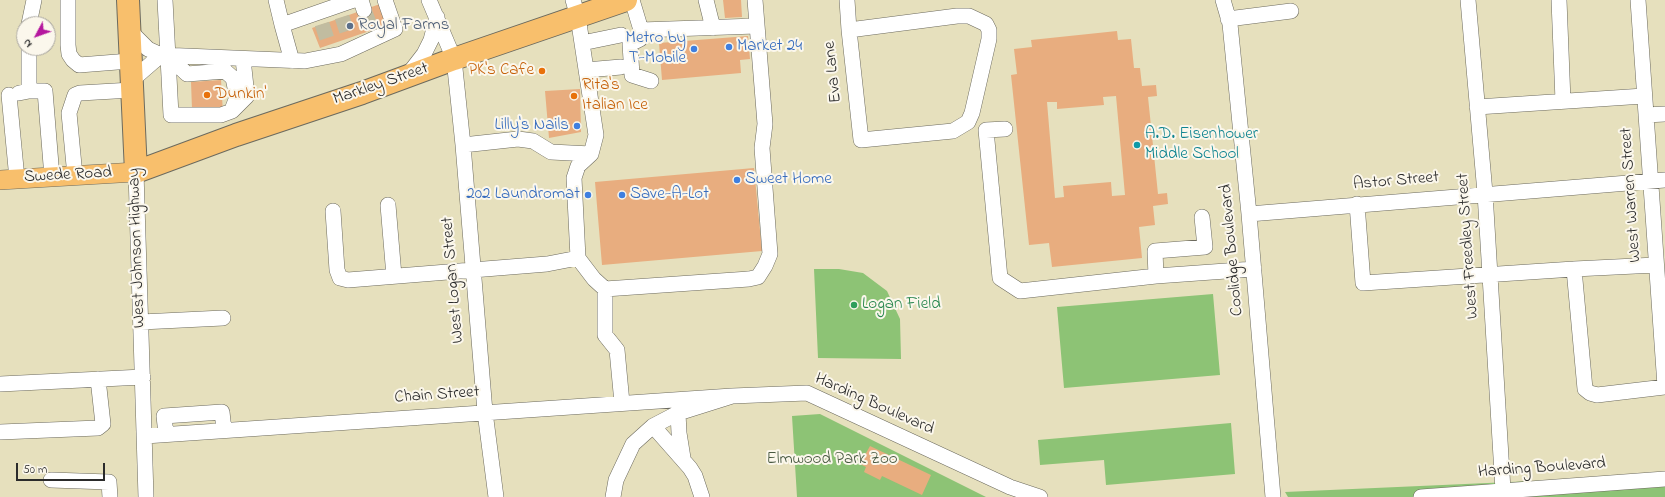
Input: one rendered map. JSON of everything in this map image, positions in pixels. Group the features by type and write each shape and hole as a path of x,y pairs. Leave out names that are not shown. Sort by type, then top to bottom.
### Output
{"highway":[{"name":"West Johnson Highway","path":"128,0 136,172"},
{"name":"Markley Street","path":"136,172 236,135 362,94 454,59 576,8 626,0"}],"main road":[{"name":"Swede Road","path":"8,180 136,172"}],"street":[{"path":"31,16 34,0"},
{"path":"68,0 68,45 69,54 73,60 79,65 131,77"},
{"path":"165,0 164,55 171,115 221,115 232,111 247,96 243,58"},
{"path":"276,0 292,61"},
{"path":"129,30 148,49 164,55 305,61 330,50 341,54 351,43 374,34 395,29 385,0"},
{"name":"West Logan Street","path":"429,0 454,59 463,145 472,270 485,412 496,497"},
{"path":"632,0 641,30 640,39 630,44 632,75 652,81"},
{"path":"706,0 713,28"},
{"path":"576,8 596,135 591,154 578,166 574,178 578,258 594,279 605,289 748,279 758,277 765,266 770,254 762,148 765,124 755,0"},
{"name":"Eva Lane","path":"847,0 849,30 861,140 953,131 968,122 972,113 989,39 989,30 986,24 979,19 970,16 958,16 849,30"},
{"name":"Coolidge Boulevard","path":"1223,0 1228,19 1249,214 1273,497"},
{"name":"West Freedley Street","path":"1468,0 1485,193 1503,490"},
{"path":"1559,0 1563,101"},
{"name":"West Warren Street","path":"1638,0 1646,115 1658,180 1659,272 1665,387"},
{"path":"282,25 320,18 360,3"},
{"path":"1228,19 1291,11"},
{"path":"407,76 424,54 431,40 437,17"},
{"path":"641,30 756,26"},
{"path":"582,43 621,36"},
{"path":"75,176 69,113 75,95 131,77 164,55"},
{"path":"164,55 187,74 225,71 233,78 237,97 232,111"},
{"path":"29,56 29,91"},
{"path":"586,70 621,67"},
{"path":"8,180 5,96 29,91 46,91 52,177"},
{"path":"1477,107 1644,96"},
{"path":"1646,115 1665,114"},
{"path":"1006,129 986,130 1000,278 1020,291 1156,276 1254,268"},
{"path":"463,145 518,139 533,141 551,152 591,154"},
{"name":"West Johnson Highway","path":"136,172 146,497"},
{"name":"Astor Street","path":"1249,214 1485,193 1658,180"},
{"path":"1357,204 1363,283 1574,269 1659,272"},
{"path":"388,206 394,276"},
{"path":"333,211 337,270 340,278 348,280 547,264 578,258"},
{"path":"1202,217 1208,272"},
{"path":"1156,276 1155,251 1205,247"},
{"path":"1574,269 1585,389 1590,393 1597,395 1665,387"},
{"path":"605,289 605,335 617,350 622,403"},
{"path":"141,322 223,318"},
{"path":"0,384 143,377"},
{"path":"0,432 98,428 103,424 98,379"},
{"name":"Harding Boulevard","path":"613,497 616,480 633,444 653,426 678,413 732,396 807,393 1011,492 1040,497"},
{"name":"Chain Street","path":"145,436 732,396"},
{"path":"678,413 679,433 683,458"},
{"path":"653,426 667,444 683,458 695,476 702,497"},
{"name":"Harding Boulevard","path":"1421,497 1665,479"},
{"path":"51,480 109,482 110,497"}],"green space":[{"name":"Logan Field","path":"814,269 839,269 863,273 887,291 900,319 901,359 818,358"},
{"path":"1213,294 1220,375 1064,388 1057,307"},
{"name":"Elmwood Park Zoo","path":"820,414 986,497 797,497 792,416"},
{"path":"1231,423 1235,474 1106,485 1104,460 1040,465 1038,440"},
{"path":"1665,473 1665,497 1288,497 1285,492 1555,480"}],"building":[{"path":"723,0 741,0 742,17 725,18"},
{"name":"Royal Farms","path":"380,4 387,25 320,48 312,28"},
{"name":"A.D. Eisenhower Middle School","path":"1117,31 1118,40 1131,39 1134,68 1140,68 1142,86 1156,85 1157,96 1148,97 1158,194 1167,193 1168,204 1153,206 1155,225 1139,227 1142,258 1052,267 1049,243 1029,245 1011,75 1017,74 1014,49 1032,47 1031,40","holes":["1116,96 1125,195 1112,196 1111,182 1063,186 1064,197 1055,198 1047,102 1057,102 1057,109 1104,105 1103,97"]},
{"path":"748,36 750,59 740,60 741,73 662,80 659,43"},
{"name":"Dunkin'","path":"221,80 223,113 192,109 191,82"},
{"path":"580,89 581,132 549,138 545,91"},
{"path":"754,168 762,251 602,265 595,182"},
{"path":"870,446 931,475 922,495 882,476 880,480 864,472 866,467 860,464"}],"tunnel":[{"path":"364,10 372,30"},
{"path":"342,17 349,38"},
{"path":"322,24 329,45"}],"place":[{"name":"Royal Farms","path":"350,26"},
{"name":"Market 24","path":"729,47"},
{"name":"Metro by T-Mobile","path":"694,49"},
{"name":"PK's Cafe","path":"542,71"},
{"name":"Dunkin'","path":"207,95"},
{"name":"Rita's Italian Ice","path":"574,96"},
{"name":"Lilly's Nails","path":"577,126"},
{"name":"A.D. Eisenhower Middle School","path":"1137,145"},
{"name":"Sweet Home","path":"737,180"},
{"name":"202 Laundromat","path":"588,195"},
{"name":"Save-A-Lot","path":"622,195"},
{"name":"Logan Field","path":"854,305"}]}
